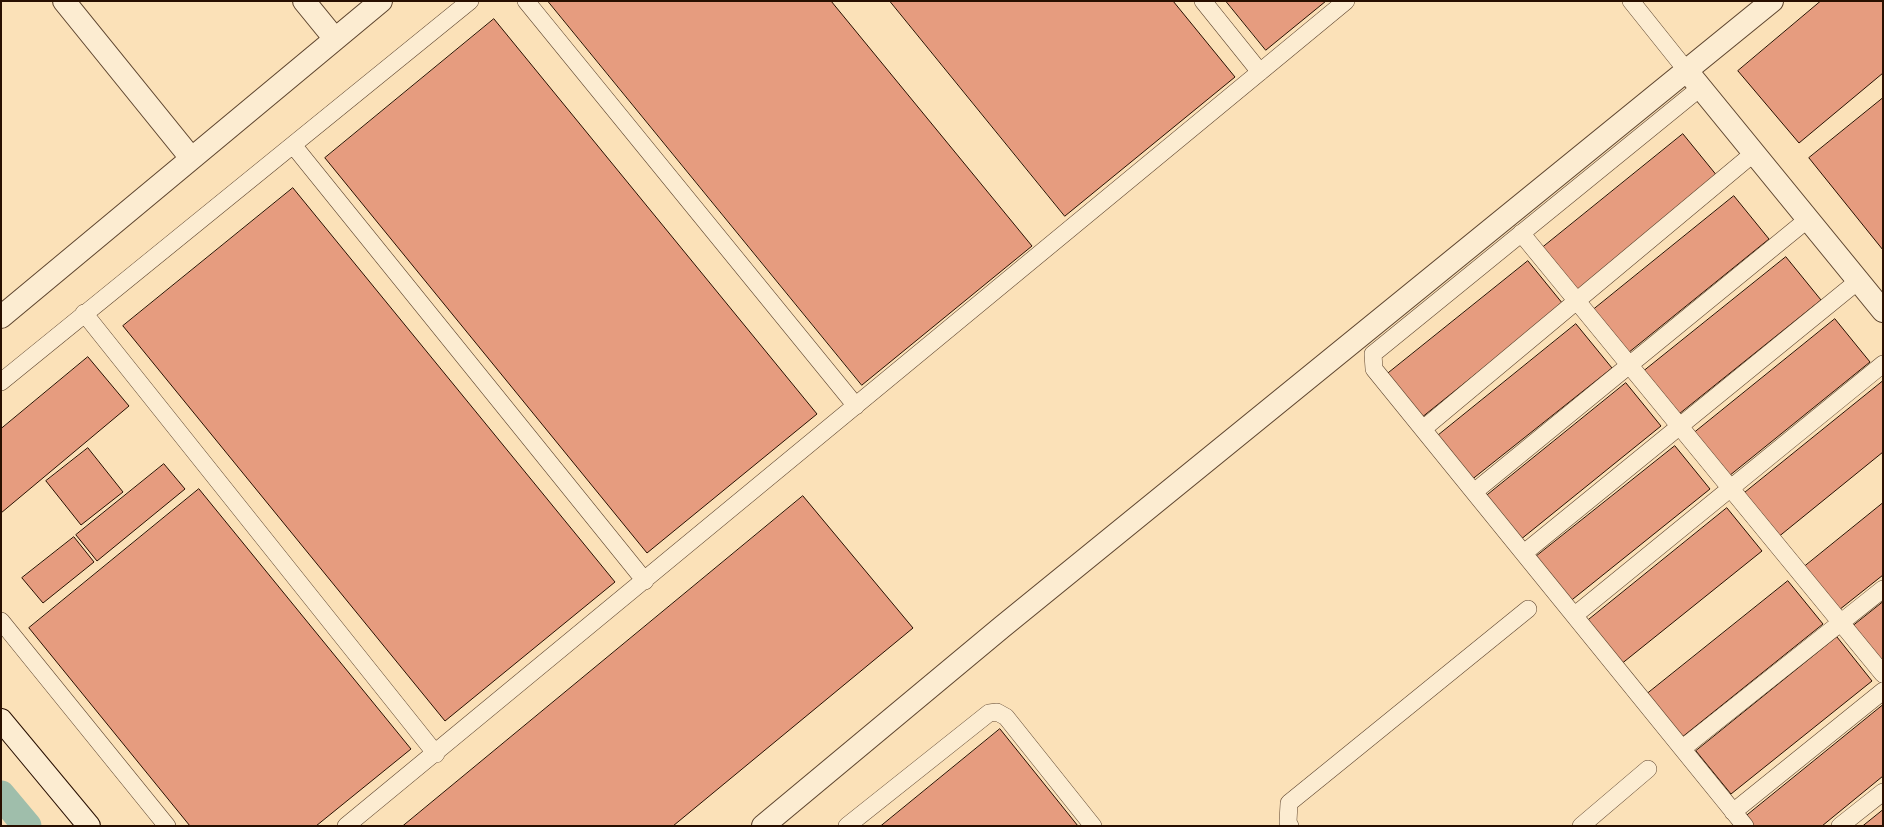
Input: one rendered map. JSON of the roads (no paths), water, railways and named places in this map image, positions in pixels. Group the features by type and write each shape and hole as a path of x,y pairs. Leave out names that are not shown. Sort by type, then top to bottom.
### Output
{"street":[{"path":"64,1 191,158"},
{"path":"304,1 335,39"},
{"path":"1,316 381,1"},
{"path":"763,826 1009,622 1772,1"},
{"path":"1687,71 1883,311"},
{"path":"1,720 89,826"}],"lane":[{"path":"1,382 84,313 470,1"},
{"path":"526,1 856,406"},
{"path":"1203,1 1260,72"},
{"path":"346,826 436,754 1346,1"},
{"path":"1631,1 1687,71"},
{"path":"1700,88 1373,354 1374,369 1745,826"},
{"path":"292,145 645,580"},
{"path":"1422,429 1754,154"},
{"path":"1474,492 1808,219"},
{"path":"1521,234 1883,674"},
{"path":"1524,553 1858,281"},
{"path":"84,313 436,754"},
{"path":"1575,615 1883,364"},
{"path":"1683,748 1883,589"},
{"path":"1290,826 1288,822 1289,803 1528,609"},
{"path":"1,620 167,826"},
{"path":"1733,812 1883,691"},
{"path":"847,826 989,712 997,712 1006,716 1093,826"},
{"path":"1581,826 1648,769"},
{"path":"1840,826 1883,792"}],"waterway":[{"path":"1,795 27,826"}]}
